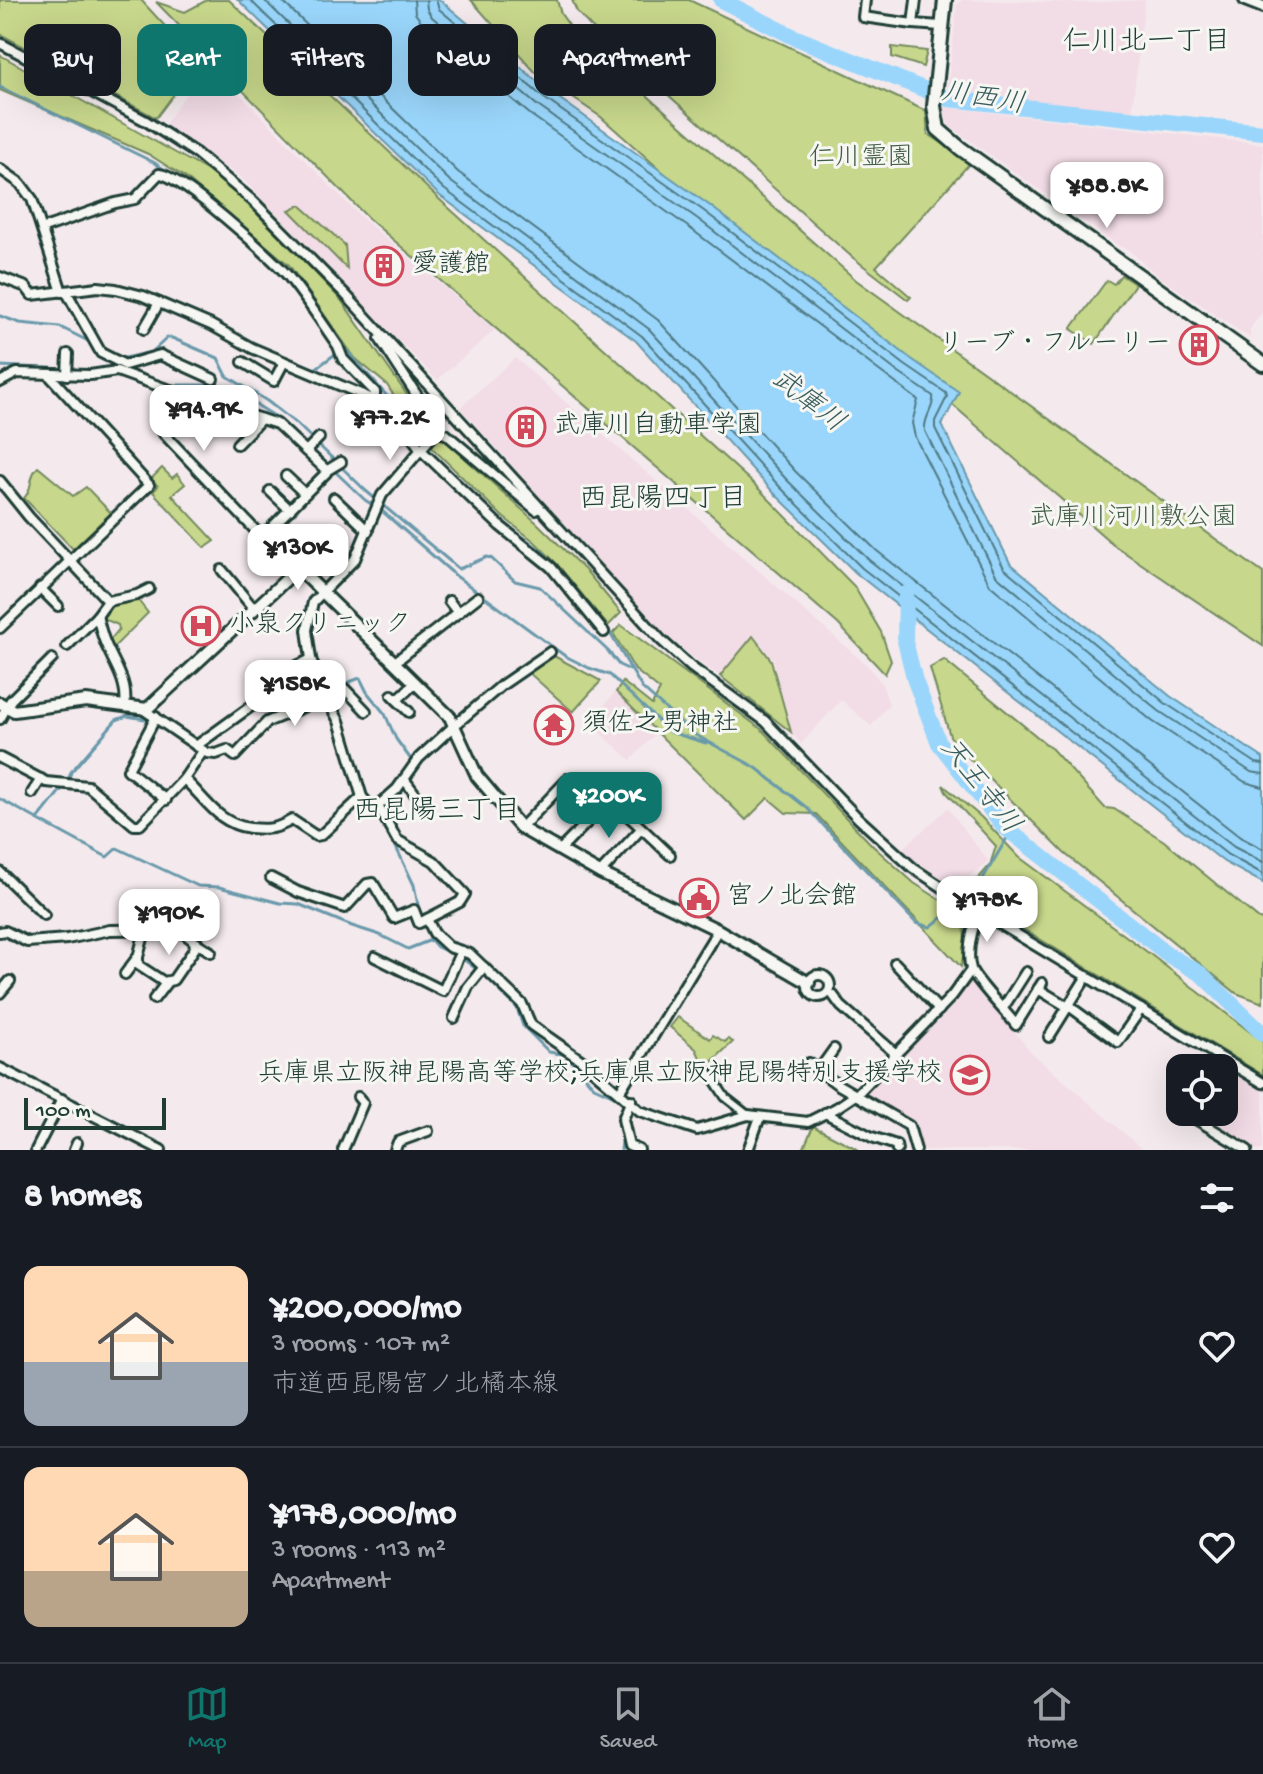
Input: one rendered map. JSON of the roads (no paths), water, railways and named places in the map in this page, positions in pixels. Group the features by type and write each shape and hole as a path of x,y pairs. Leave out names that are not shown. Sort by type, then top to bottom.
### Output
{"main road":[{"path":"945,0 935,86 938,129 960,148 1263,364"}],"street":[{"path":"865,0 863,17 941,26"},
{"path":"913,24 916,0"},
{"path":"1245,0 1263,7"},
{"path":"0,43 146,121 197,154 253,201 373,324 661,640 691,667 765,721 858,818 913,868 957,898 1263,1083"},
{"path":"0,169 27,191 44,228 63,289 100,352 117,367 167,389 277,424 326,471"},
{"path":"44,228 135,199 159,174 168,174 192,191 280,268 301,293 342,355 375,395 391,407 421,449 500,526 551,567 604,632"},
{"path":"0,277 29,291 98,287 116,289 211,325 284,362 375,395"},
{"path":"144,329 159,303"},
{"path":"373,324 437,426 436,432 382,495 355,559 313,602 307,630 311,659 324,694 339,721 362,797 370,806 378,806 397,789 419,758 455,725 502,685 550,652"},
{"path":"0,382 17,373 48,374 67,365 117,367 160,355 213,379"},
{"path":"243,362 274,381 284,362"},
{"path":"1,625 149,485 48,374"},
{"path":"167,389 161,427 164,434 295,572 305,573 324,591 455,725 477,776 521,828 600,873 718,930 809,983"},
{"path":"237,444 261,419"},
{"path":"436,432 446,434 546,516"},
{"path":"307,450 319,438"},
{"path":"262,537 326,471 341,462"},
{"path":"286,476 305,494"},
{"path":"0,481 108,601"},
{"path":"270,491 290,510"},
{"path":"334,498 368,531"},
{"path":"222,570 254,609"},
{"path":"144,710 152,706 295,572"},
{"path":"40,588 58,606"},
{"path":"67,646 108,601 149,589"},
{"path":"395,662 478,597"},
{"path":"449,601 458,613"},
{"path":"97,616 127,694 125,706"},
{"path":"0,719 2,705 44,671 52,659"},
{"path":"0,758 41,779 88,786 134,825 140,825 184,779 199,748 297,666 311,659"},
{"path":"409,712 394,698 415,683"},
{"path":"2,705 14,711 86,701 144,710 199,748 216,754 227,750 235,756 267,722 317,701 324,694 345,689 366,711"},
{"path":"156,717 128,770 166,800"},
{"path":"521,828 569,778 579,777 670,855"},
{"path":"32,793 41,779"},
{"path":"184,779 217,814 235,826 272,831 292,820 316,836 321,835 362,797"},
{"path":"404,779 427,810"},
{"path":"560,850 609,800"},
{"path":"271,878 298,892 345,908 367,884 373,883 394,918 414,910 419,923 460,902 465,894 434,861 397,840 378,806"},
{"path":"600,873 641,829"},
{"path":"0,872 44,915"},
{"path":"980,912 974,921 971,970 1016,1025 1040,986 1109,1031 1118,1042 1141,1009"},
{"path":"427,919 434,933 449,947 470,954 481,970 522,1004 531,1025 581,1060 631,1100 640,1111 697,1130 748,1115 808,1122 825,1113 857,1094 939,1010 971,970"},
{"path":"0,932 5,931 27,942 67,939 110,930 178,929 211,952"},
{"path":"620,1091 718,930"},
{"path":"145,931 138,965 167,982"},
{"path":"154,999 195,948 194,941"},
{"path":"438,1003 461,951"},
{"path":"125,974 138,957"},
{"path":"375,957 397,974 443,991"},
{"path":"895,963 939,1010"},
{"path":"454,1018 468,987 481,970"},
{"path":"1003,1008 1026,972"},
{"path":"175,976 184,982"},
{"path":"1049,1037 1087,976"},
{"path":"833,995 841,1006 896,1054"},
{"path":"819,1070 834,1049"},
{"path":"809,1063 837,1084 909,1126 916,1150"},
{"path":"0,1068 161,1150"},
{"path":"708,1071 725,1097 748,1115"},
{"path":"343,1150 363,1103 358,1097"},
{"path":"36,1150 62,1099"},
{"path":"631,1100 623,1119 629,1146 639,1150"},
{"path":"825,1113 872,1137 896,1145 897,1150"},
{"path":"748,1150 760,1117"},
{"path":"1207,1126 1247,1150"},
{"path":"395,1150 398,1142 425,1135"}],"water":[{"name":"武庫川","path":"238,0 440,0 469,24 408,24 408,96 518,96 518,65 534,78 534,96 556,96 709,205 959,392 942,425 1010,563 1170,696 1263,758 1263,883 1224,862 857,574 774,493 636,341 439,195 337,96 392,96 392,24 263,24"}],"waterway":[{"name":"川西川","path":"721,0 794,37 948,99 1263,132"},
{"path":"0,87 153,162 197,191"},
{"path":"0,282 24,290"},
{"path":"31,291 95,284"},
{"path":"107,284 142,292"},
{"path":"172,304 201,317"},
{"path":"0,316 20,323 60,327 94,344"},
{"path":"100,347 125,358 152,352 167,338 172,338 218,358 227,376 298,425 366,491 459,569 491,558 515,581 540,587 619,665 630,670"},
{"path":"341,344 394,404"},
{"path":"302,365 315,369 340,354"},
{"path":"0,366 90,370 113,368"},
{"path":"121,369 158,382"},
{"path":"339,381 388,397"},
{"path":"166,385 213,385 242,396 281,420 365,500 382,511 456,576 565,656 610,675 670,732 706,743"},
{"path":"424,445 490,511"},
{"path":"495,516 544,553 554,565"},
{"path":"561,573 610,633 642,688 692,733 755,767 807,808 916,923 930,927 975,892 1010,833"},
{"name":"天王寺川","path":"906,594 905,641 915,681 939,743 1003,826 1170,956 1201,974 1263,1034"},
{"path":"339,686 360,678 385,714 411,764"},
{"path":"38,819 68,781 71,772 116,720 127,716 151,720"},
{"path":"375,804 398,783"},
{"path":"0,799 107,857 117,848 198,886 219,887 280,903 298,904 408,949 431,940 437,947 463,959 483,974 517,1008 523,1026 549,1052 566,1055 594,1087 621,1099 623,1105 619,1119"},
{"path":"394,843 414,885 420,915 431,940"},
{"path":"621,1150 623,1134"}],"place":[{"name":"愛護館","path":"384,266"},
{"name":"リーブ・フルーリー","path":"1199,345"},
{"name":"武庫川自動車学園","path":"526,427"},
{"name":"小泉クリニック","path":"201,626"},
{"name":"須佐之男神社","path":"554,725"},
{"name":"宮ノ北会館","path":"699,898"},
{"name":"兵庫県立阪神昆陽高等学校;兵庫県立阪神昆陽特別支援学校","path":"970,1075"}],"district":[{"name":"仁川北一丁目","path":"1147,43"},
{"name":"西昆陽四丁目","path":"663,500"},
{"name":"西昆陽三丁目","path":"437,812"}],"park label":[{"name":"仁川霊園","path":"861,159"},
{"name":"武庫川河川敷公園","path":"1133,519"}]}
